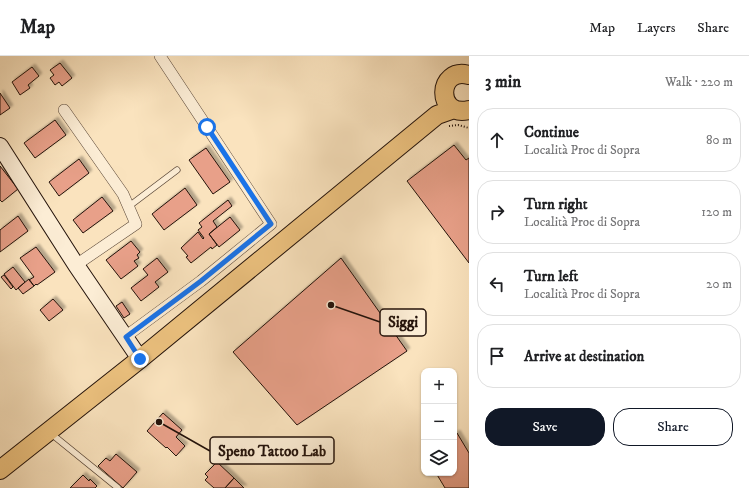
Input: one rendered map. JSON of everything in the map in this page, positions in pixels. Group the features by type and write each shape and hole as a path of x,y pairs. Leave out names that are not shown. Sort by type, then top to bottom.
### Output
{"main road":[{"path":"0,470 140,359 437,115 460,108 446,84 452,77 461,74 469,75"}],"street":[{"path":"126,337 201,281 271,224 160,56"},
{"path":"64,110 123,194 136,224 76,265"},
{"path":"0,146 76,265 140,359"}],"lane":[{"path":"128,207 177,170"},
{"path":"50,430 54,436 118,488"}],"building":[{"path":"60,63 72,78 62,86 59,82 55,85 50,78 54,75 50,70"},
{"path":"32,67 39,76 28,85 30,88 20,95 12,82"},
{"path":"0,93 10,108 0,115"},
{"path":"55,120 66,135 35,158 24,143"},
{"path":"454,145 466,160 469,158 469,263 407,181"},
{"path":"206,148 230,182 213,194 189,160"},
{"path":"79,159 89,173 59,196 49,182"},
{"path":"0,166 18,189 2,202 0,200"},
{"path":"185,188 197,205 164,230 152,214"},
{"path":"102,197 113,211 83,233 73,220"},
{"path":"228,200 232,206 213,221 217,227 209,234 217,245 212,249 211,247 191,263 186,257 188,256 181,248 198,232 203,239 204,238 198,230 202,227 199,223"},
{"path":"18,216 28,231 0,252 0,230"},
{"path":"230,217 240,230 219,247 209,234"},
{"path":"131,241 140,252 137,255 139,258 134,261 138,266 121,279 106,260"},
{"path":"36,247 55,272 34,286 29,280 34,277 20,258"},
{"path":"157,258 168,272 155,282 159,287 141,301 131,288 148,275 143,269"},
{"path":"341,258 407,351 297,425 233,352"},
{"path":"13,267 25,282 16,290 4,274"},
{"path":"4,275 13,287 11,289 1,277"},
{"path":"29,279 34,286 23,294 18,288"},
{"path":"53,299 63,310 49,321 40,310"},
{"path":"122,302 130,314 124,318 116,306"},
{"path":"163,413 182,430 176,437 185,446 176,456 147,431"},
{"path":"457,433 469,453 469,488 445,488 438,476 457,476"},
{"path":"116,454 137,472 123,488 98,466 106,458 110,461"},
{"path":"217,462 234,478 225,488 214,488 205,480 208,477 205,474"},
{"path":"83,475 97,486 95,488 70,488"},
{"path":"234,478 244,488 225,488"}],"place":[{"name":"Siggi","path":"331,305"},
{"name":"Speno Tattoo Lab","path":"159,422"}],"route":[{"path":"140,359 126,337 201,281 271,224 207,127"}]}
